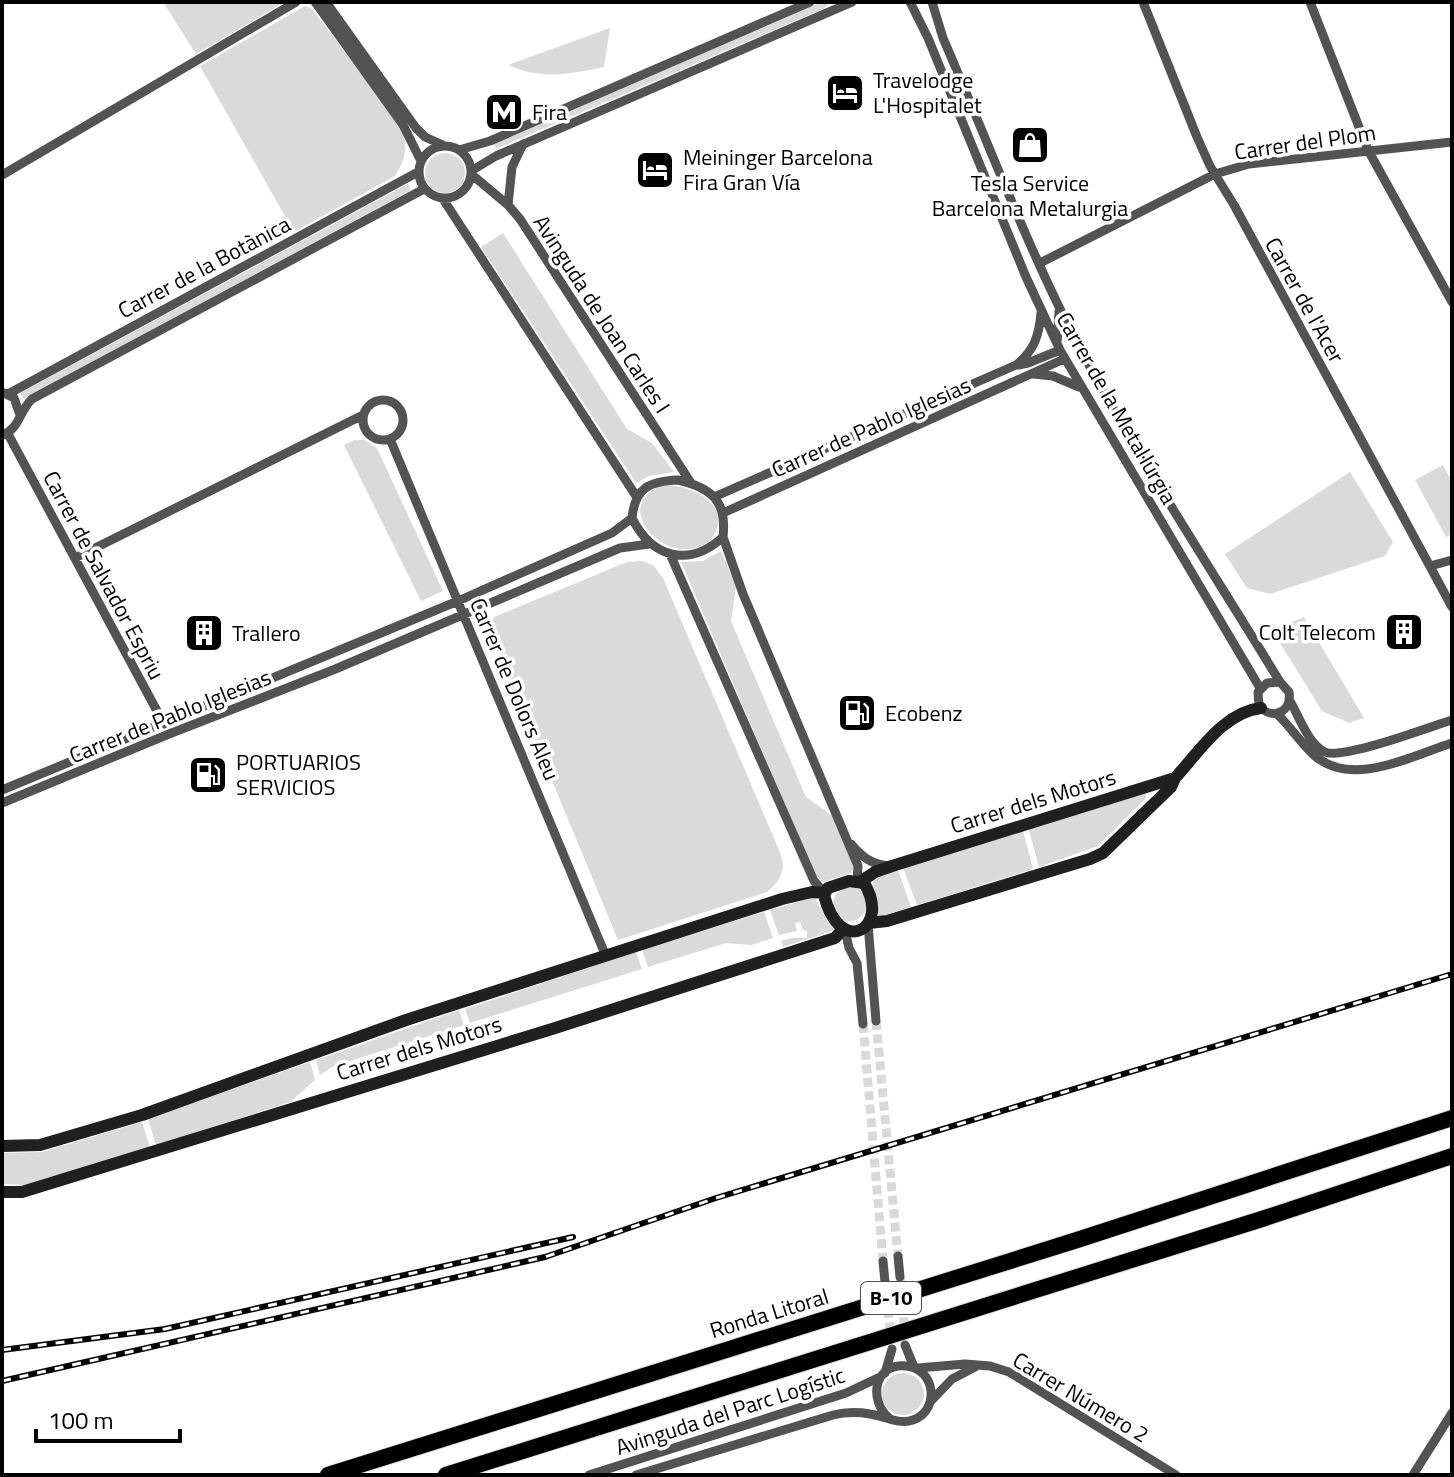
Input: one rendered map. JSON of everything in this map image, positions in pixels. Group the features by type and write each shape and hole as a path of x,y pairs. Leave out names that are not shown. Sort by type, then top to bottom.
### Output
{"highway":[{"name":"Ronda Litoral","path":"328,1475 1064,1244 1452,1118"},
{"name":"B-10","path":"446,1475 1262,1219 1452,1156"}],"street":[{"path":"2,175 296,2"},
{"path":"315,2 403,125 420,166 424,189 432,196 443,199 462,193 471,173 523,144 852,2"},
{"path":"326,2 416,128 425,137 459,150 466,157 471,173"},
{"path":"459,150 490,141 810,2"},
{"name":"Carrer de la Metal·lúrgia","path":"910,2 928,38 1059,354 1183,554 1260,688"},
{"name":"Carrer de la Metal·lúrgia","path":"932,2 943,38 1040,263 1095,377 1280,682"},
{"name":"Carrer de l'Acer","path":"1143,2 1215,174 1452,607"},
{"path":"1310,2 1368,150 1452,302"},
{"name":"Carrer del Plom","path":"1040,263 1215,174 1249,164 1452,142"},
{"path":"508,205 512,167 523,144"},
{"path":"420,166 428,152 445,146"},
{"name":"Carrer de la Botànica","path":"5,393 420,166"},
{"name":"Avinguda de Joan Carles I","path":"471,173 508,205 528,232 691,483"},
{"name":"Carrer de la Botànica","path":"5,434 14,429 32,399 424,189"},
{"path":"443,199 636,496"},
{"path":"1058,304 1059,354"},
{"path":"1016,365 1029,355 1035,344 1041,313"},
{"name":"Carrer de Pablo Iglesias","path":"714,497 1016,365 1059,354"},
{"name":"Carrer de Pablo Iglesias","path":"723,513 1033,374 1059,354"},
{"path":"1072,372 1095,377"},
{"path":"1033,374 1053,376 1080,387"},
{"path":"5,393 17,402 20,415"},
{"path":"385,400 401,410 402,427 390,439 372,438 363,427 363,415 366,408 376,401 385,400"},
{"path":"75,558 363,415"},
{"name":"Carrer de Salvador Espriu","path":"5,434 169,734"},
{"name":"Carrer de Dolors Aleu","path":"390,439 605,954"},
{"path":"723,537 710,548 693,555 670,554 649,544 632,518 636,496 651,484 665,481 691,483 714,497 723,513 723,537 743,594 858,866 858,881"},
{"name":"Carrer de Pablo Iglesias","path":"2,790 458,601 612,533 632,518"},
{"name":"Carrer de Pablo Iglesias","path":"2,803 352,662 620,548 649,544"},
{"path":"670,554 814,881 825,893 828,912 844,930 857,963 863,1024"},
{"path":"1430,566 1452,560"},
{"path":"383,631 388,647"},
{"path":"344,647 352,662"},
{"path":"1290,701 1286,709 1277,714 1267,713 1261,708 1257,696 1260,688 1271,681 1280,682 1289,692 1290,701 1316,745 1331,753 1349,752 1452,720"},
{"name":"Carrer dels Motors","path":"868,924 1090,859 1114,845 1231,719 1243,711 1261,708"},
{"path":"1277,714 1316,758 1348,771 1366,770 1452,743"},
{"name":"Carrer dels Motors","path":"858,881 892,866 1175,778"},
{"path":"844,835 866,859 876,865 892,866"},
{"path":"825,893 833,886 858,881 864,883 872,899 868,924 876,1021"},
{"name":"Carrer dels Motors","path":"3,1146 40,1145 142,1115 406,1020 605,954 782,899 812,892 825,893"},
{"path":"844,930 859,930 868,924"},
{"name":"Carrer dels Motors","path":"2,1192 22,1192 552,1029 835,938 844,930"},
{"path":"898,1256 900,1277"},
{"path":"883,1261 885,1282"},
{"path":"905,1345 915,1368 930,1384 931,1401"},
{"path":"892,1349 876,1385 876,1399 881,1411 889,1418 905,1422 927,1409 952,1379 982,1365"},
{"path":"882,1375 903,1365 915,1368"},
{"name":"Carrer Número 2","path":"915,1368 927,1370 955,1365 982,1365 1009,1372 1176,1475"},
{"name":"Avinguda del Parc Logístic","path":"589,1475 846,1393 882,1375"},
{"name":"Avinguda del Parc Logístic","path":"636,1475 833,1415 854,1412 889,1418"},
{"path":"1413,1475 1452,1413"}],"shaded area":[{"path":"163,2 285,2 196,54"},
{"path":"822,2 831,2 823,9 496,149 494,144"},
{"path":"305,6 312,9 379,97 401,132 405,146 403,160 395,176 294,232 200,66"},
{"path":"610,28 604,67 544,74 508,65"},
{"path":"445,153 459,159 465,173 459,187 445,193 431,187 425,173 431,159"},
{"path":"408,184 411,190 24,399 20,393"},
{"path":"503,233 627,429 652,443 674,472 649,476 636,483 481,247"},
{"path":"354,440 364,440 377,448 443,591 421,601 344,445"},
{"path":"1443,465 1452,482 1452,534 1446,537 1415,480"},
{"path":"1350,472 1393,542 1385,556 1270,594 1247,588 1225,554"},
{"path":"663,485 692,491 710,501 718,518 717,529 709,541 686,549 671,547 657,540 647,529 641,517 641,505 648,494"},
{"path":"721,551 736,586 731,621 806,797 834,817 854,867 851,873 823,882 815,874 681,562 703,561"},
{"path":"642,561 654,566 663,578 779,850 783,868 776,883 767,892 618,940 488,626 494,617 627,562"},
{"path":"1304,617 1364,718 1349,723 1322,711 1272,630"},
{"path":"1146,793 1146,798 1098,846 1039,867 1029,830"},
{"path":"1023,831 1033,869 917,905 903,868"},
{"path":"898,870 911,907 878,917 878,901 872,880"},
{"path":"850,887 862,892 867,904 862,916 850,921 838,916 833,904 838,892"},
{"path":"815,897 835,930 783,947 781,941 807,938 807,931 803,930 800,922 795,923 797,931 779,935 770,910"},
{"path":"764,912 773,938 751,945 726,943 648,967 642,950"},
{"path":"636,952 642,969 470,1023 465,1009"},
{"path":"459,1010 464,1025 334,1066 320,1075 316,1060"},
{"path":"310,1062 315,1080 290,1102 156,1145 148,1119"},
{"path":"142,1122 150,1147 26,1185 2,1184 2,1153 42,1152"},
{"path":"903,1373 918,1379 924,1394 918,1409 903,1415 888,1409 882,1394 888,1379"}],"tunnel":[{"path":"876,1021 898,1256"},
{"path":"863,1024 883,1261"},
{"path":"900,1277 905,1334"},
{"path":"885,1282 891,1338"}],"railway":[{"path":"2,1381 545,1257 716,1198 1452,974"},
{"path":"2,1350 165,1329 573,1237"}],"place":[{"name":"Travelodge L'Hospitalet","path":"845,93"},
{"name":"Fira","path":"504,112"},
{"name":"Tesla Service Barcelona Metalurgia","path":"1030,145"},
{"name":"Meininger Barcelona Fira Gran Vía","path":"655,170"},
{"name":"Colt Telecom","path":"1404,632"},
{"name":"Trallero","path":"204,633"},
{"name":"Ecobenz","path":"857,713"},
{"name":"PORTUARIOS SERVICIOS","path":"208,775"}]}
